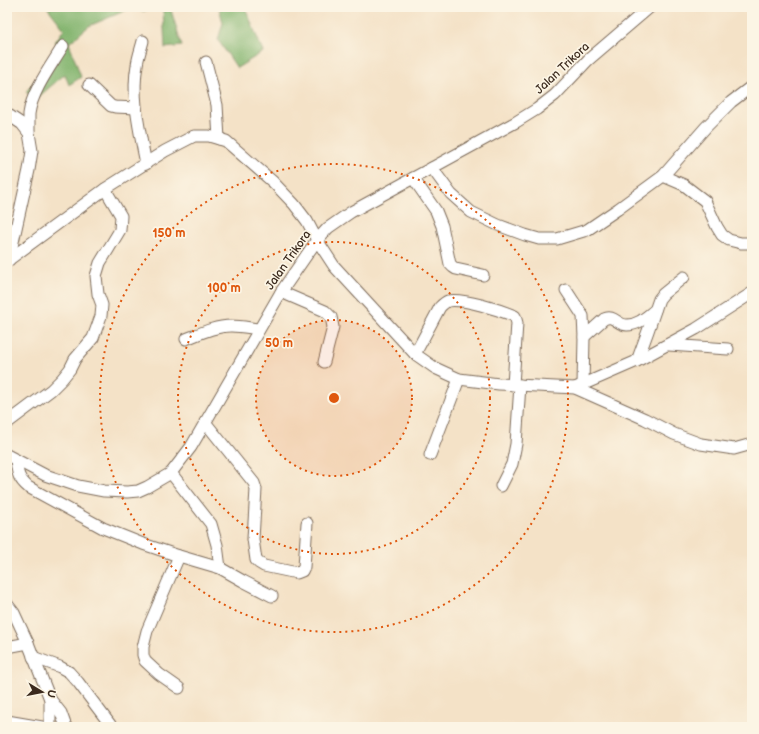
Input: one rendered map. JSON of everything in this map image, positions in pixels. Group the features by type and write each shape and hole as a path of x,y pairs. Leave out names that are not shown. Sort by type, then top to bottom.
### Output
{"street":[{"name":"Jalan Trikora","path":"12,458 45,475 78,486 104,491 127,492 147,488 171,473 191,447 281,292 317,240 328,228 351,212 537,109 555,95 588,60 650,7"},
{"path":"143,42 137,66 135,87 136,108 146,164"},
{"path":"8,261 32,151 29,133 29,113 34,96 63,46"},
{"path":"206,62 217,105 218,139"},
{"path":"90,85 111,106 136,108"},
{"path":"432,168 451,194 471,212 498,225 525,235 539,239 557,239 587,230 663,176 721,112 731,102 752,86"},
{"path":"7,114 22,124 29,133"},
{"path":"8,261 105,189 194,136 209,136 226,141 274,182 307,221 317,240 334,266 414,354 435,368 459,379 499,384 579,387 674,434 701,444 734,449 752,444"},
{"path":"663,176 684,186 705,201 717,226 722,234 729,240 741,243 752,243"},
{"path":"413,178 436,211 442,226 450,264 456,269 483,275"},
{"path":"7,423 51,390 62,379 70,369 75,359 92,338 101,316 102,305 98,294 96,276 100,263 120,230 121,216 105,189"},
{"path":"637,361 659,299 663,294 684,278"},
{"path":"566,290 583,316 584,338 579,387"},
{"path":"281,292 325,311 331,317 333,327 324,362"},
{"path":"579,387 637,361 668,345 752,293"},
{"path":"414,354 440,307 446,302 456,301 467,303 502,311 515,316 517,323 516,444 512,464 501,486"},
{"path":"584,338 608,317 612,317 619,323 627,325 638,323 655,310"},
{"path":"186,339 221,327 232,326 259,329"},
{"path":"668,345 728,349"},
{"path":"430,455 459,379"},
{"path":"205,422 254,483 256,497 253,539 256,560 259,563 264,566 297,573 302,571 304,568 307,523"},
{"path":"12,458 21,480 28,487 103,528 143,544 220,568 272,596"},
{"path":"171,473 211,524 217,545 220,568"},
{"path":"179,556 147,631 143,647 145,661 159,674 179,688"},
{"path":"7,604 14,614 28,642 50,699 61,713 66,727"},
{"path":"7,647 28,642"},
{"path":"33,657 69,672 112,727"},
{"path":"50,699 50,727"},
{"path":"7,721 42,727"}],"green space":[{"path":"47,7 170,7 182,46 165,48 163,10 151,8 144,11 129,9 89,26 69,43 81,77 69,85 65,74 36,99 26,92 61,48 55,42 64,29"},
{"path":"219,7 245,7 263,52 237,68 218,40 223,23"}]}
